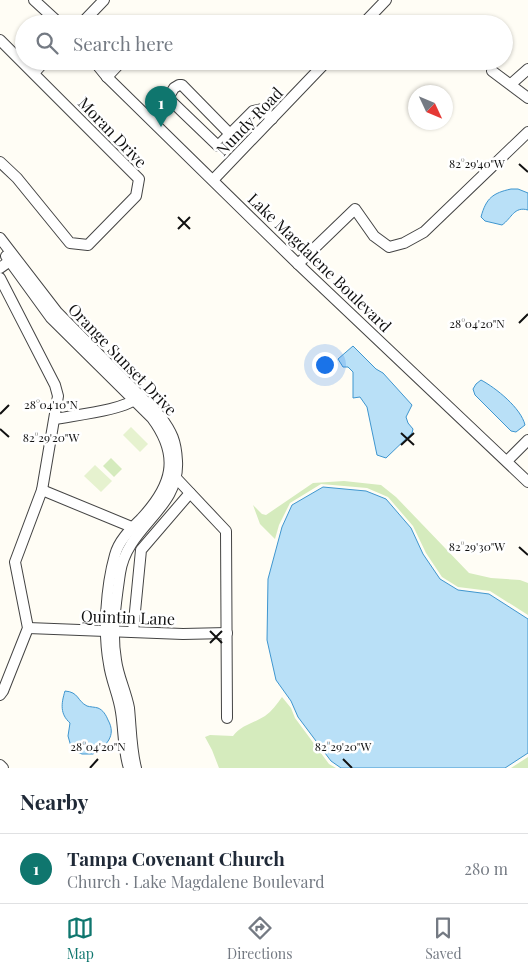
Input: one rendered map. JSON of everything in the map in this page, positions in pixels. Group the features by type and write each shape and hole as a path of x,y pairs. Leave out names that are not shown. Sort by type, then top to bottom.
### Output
{"street":[{"path":"34,0 50,15"},
{"path":"90,15 104,0"},
{"path":"372,15 386,0"},
{"name":"Moran Drive","path":"0,42 15,56"},
{"path":"511,84 528,69"},
{"name":"Moran Drive","path":"0,162 16,178 70,243 88,245 136,196 139,179 31,70"},
{"path":"34,73 37,70"},
{"name":"Lake Magdalene Boulevard","path":"102,70 298,264 528,482"},
{"path":"107,76 113,70"},
{"name":"Nundy Road","path":"213,180 318,70"},
{"path":"492,71 528,98"},
{"path":"149,117 168,98 174,88 182,85 230,134"},
{"path":"168,98 218,146 257,110 262,109 272,119"},
{"path":"298,264 355,209 374,236 389,247 404,243 424,232 528,132"},
{"name":"Orange Sunset Drive","path":"0,238 12,260"},
{"name":"Orange Sunset Drive","path":"0,249 12,260 56,312 138,398 160,416 172,433 176,446 173,477 137,528 123,539 115,554 110,578 109,664 121,710 129,768"},
{"path":"0,268 12,260"},
{"path":"0,278 56,385 58,396 42,490 15,562 28,628 0,695"},
{"path":"55,419 122,406 138,398"},
{"path":"507,461 528,440"},
{"path":"173,477 226,531 227,718"},
{"path":"42,490 137,528"},
{"path":"133,632 141,550 190,493"},
{"name":"Quintin Lane","path":"28,628 183,634 227,632"},
{"name":"Orange Sunset Drive","path":"110,632 128,705 136,768"},
{"path":"0,765 3,768"}],"green space":[{"path":"131,427 148,444 140,452 123,435"},
{"path":"111,458 122,469 114,477 103,466"},
{"path":"95,465 112,481 101,492 84,476"},
{"path":"344,481 381,485 396,497 469,573 491,578 520,580 528,583 528,615 490,591 458,587 442,577 426,553 413,526 388,497 367,488 321,484 290,503 279,525 275,539 260,524 253,505 262,514 266,515 313,483"},
{"path":"282,697 329,764 336,768 219,768 205,737 210,735 233,736 236,732 268,714"},
{"path":"528,757 528,768 511,768"}],"water":[{"path":"518,189 528,193 528,210 516,211 502,225 485,221 481,217 485,205 491,197 499,192"},
{"path":"353,346 376,369 383,373 412,405 406,417 413,429 412,433 386,458 377,455 367,407 360,397 353,398 353,372 348,367 343,367 338,359"},
{"path":"481,380 494,388 513,405 519,412 525,425 516,432 511,431 475,395 473,389"},
{"path":"323,487 366,491 386,499 411,528 423,554 440,579 458,590 489,594 528,619 528,753 505,768 341,768 331,761 298,717 291,701 276,680 267,640 268,579 282,527 292,505"},
{"path":"65,691 73,693 87,706 100,709 107,718 111,736 102,748 93,754 82,754 72,750 68,736 70,723 64,716 62,709"}],"place":[{"name":"Tampa Covenant Church","path":"161,127"}]}
